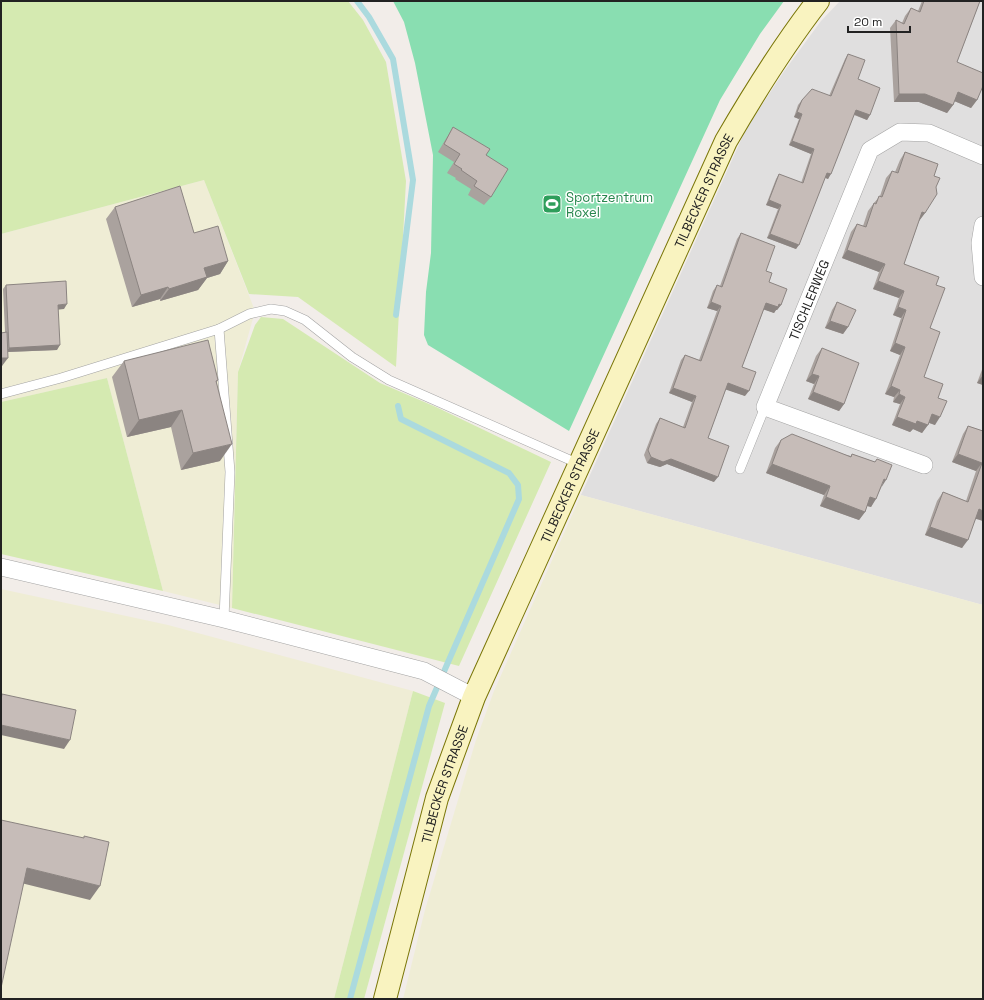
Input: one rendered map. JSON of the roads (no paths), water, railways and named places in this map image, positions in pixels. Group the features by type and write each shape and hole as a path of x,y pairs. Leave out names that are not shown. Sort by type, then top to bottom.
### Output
{"main road":[{"name":"TILBECKER STRASSE","path":"385,999 437,798 474,697 726,141 758,85 787,40 818,1"}],"street":[{"name":"TISCHLERWEG","path":"765,407 870,150 900,132 929,133 983,156"},
{"path":"983,225 980,243 983,277"},
{"path":"765,407 924,465"},
{"path":"1,567 224,619 424,671 474,697"}],"lane":[{"path":"1,394 61,378 219,329 249,314 271,309 285,311 305,320 352,357 388,380 579,464"},
{"path":"219,329 230,472 224,619"},
{"path":"740,469 765,407"}],"waterway":[{"path":"357,1 369,17 393,59 413,180 396,315"},
{"path":"350,999 429,706 519,499 518,485 509,473 401,419 398,406"}],"place":[{"name":"Sportzentrum Roxel","path":"552,204"}]}
